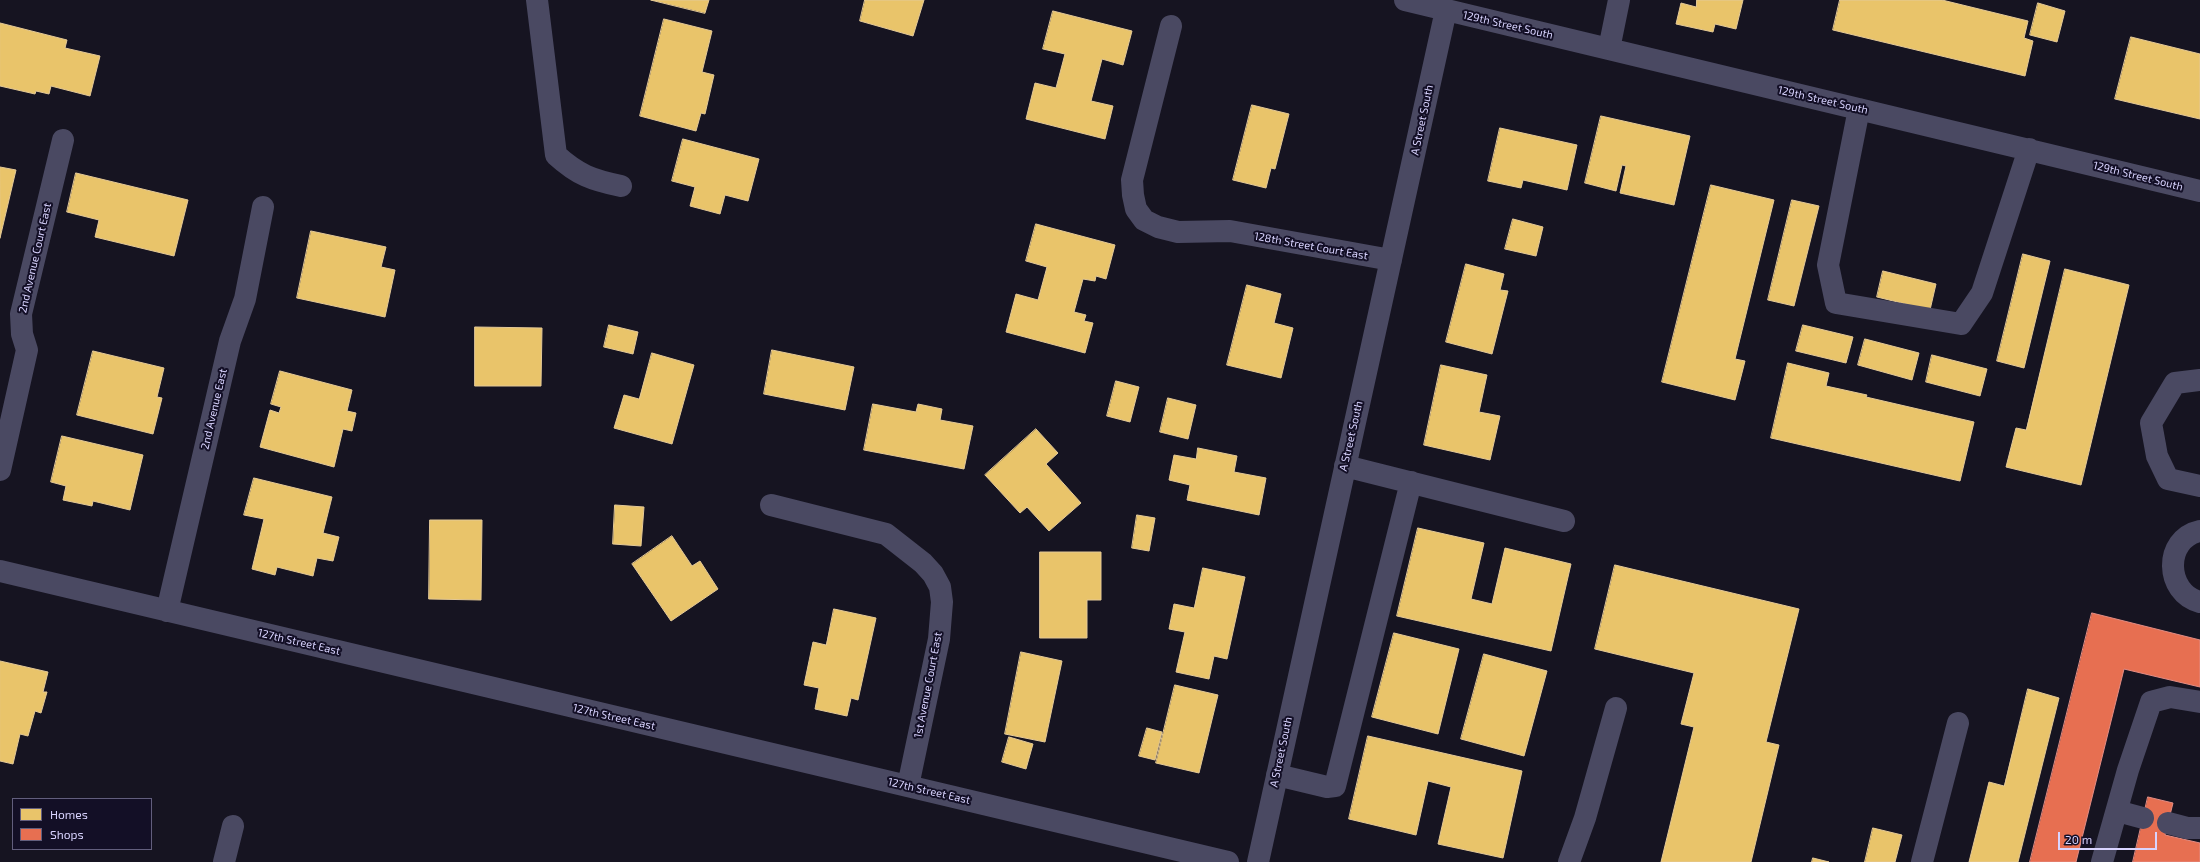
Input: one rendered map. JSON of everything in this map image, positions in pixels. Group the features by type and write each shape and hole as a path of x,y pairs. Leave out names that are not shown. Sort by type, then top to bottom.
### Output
{"street":[{"path":"538,0 556,155 573,170 597,181 622,186"},
{"name":"129th Street South","path":"1405,0 2200,191"},
{"path":"1609,49 1619,0"},
{"name":"A Street South","path":"1258,862 1446,10"},
{"name":"128th Street Court East","path":"1171,26 1132,180 1132,195 1136,209 1144,220 1158,228 1178,232 1230,231 1391,260"},
{"path":"1859,109 1828,266 1836,303 1961,324 1982,293 2029,149"},
{"name":"2nd Avenue Court East","path":"0,470 27,350 22,334 21,314 63,140"},
{"name":"2nd Avenue East","path":"167,611 230,341 245,299 263,207"},
{"path":"2200,380 2175,383 2151,423 2156,456 2168,479 2200,486"},
{"path":"1345,466 1564,521"},
{"path":"1276,775 1331,787 1335,786 1410,482"},
{"name":"1st Avenue Court East","path":"771,505 886,534 923,563 933,574 940,587 942,602 939,639 908,786"},
{"path":"2200,531 2185,538 2177,548 2172,560 2172,570 2180,589 2187,596 2200,602"},
{"name":"127th Street East","path":"0,571 1228,862"},
{"path":"2102,862 2151,702 2170,697 2200,702"},
{"path":"1569,862 1585,818 1616,708"},
{"path":"1922,862 1958,723"},
{"path":"2117,811 2144,818"},
{"path":"2168,823 2187,828 2200,828"},
{"path":"224,862 232,826"}],"building: Homes":[{"path":"651,0 709,0 705,13"},
{"path":"865,0 924,0 913,36 860,21"},
{"path":"1697,0 1743,0 1736,29 1715,24 1713,32 1676,24 1681,3 1696,7"},
{"path":"1840,0 1942,0 2028,21 2024,38 2033,41 2025,76 1833,30"},
{"path":"2038,3 2065,11 2057,42 2030,35"},
{"path":"1053,11 1132,31 1123,65 1102,59 1091,101 1113,106 1105,139 1026,119 1035,83 1056,88 1065,54 1043,49"},
{"path":"664,19 712,31 702,72 714,75 705,114 701,113 696,131 640,116"},
{"path":"0,23 67,40 65,48 100,56 90,96 51,86 49,94 36,91 35,94 0,86"},
{"path":"2131,37 2200,54 2200,119 2115,99"},
{"path":"1252,105 1289,114 1275,169 1271,168 1266,188 1233,180"},
{"path":"1601,116 1690,136 1674,205 1620,193 1626,166 1622,165 1616,191 1585,183"},
{"path":"1500,128 1577,145 1567,190 1523,180 1521,188 1488,181"},
{"path":"683,139 759,159 748,201 725,195 720,214 690,206 695,187 672,181"},
{"path":"0,167 16,170 0,238"},
{"path":"76,173 188,200 174,256 95,237 99,220 67,212"},
{"path":"1711,185 1774,200 1735,359 1745,361 1735,400 1662,382"},
{"path":"1792,200 1819,206 1794,306 1768,300"},
{"path":"1513,219 1543,227 1536,256 1505,249"},
{"path":"1036,224 1115,245 1106,279 1096,276 1095,281 1083,279 1074,312 1086,315 1084,321 1093,323 1085,353 1006,332 1016,294 1038,300 1047,267 1026,261"},
{"path":"311,231 386,247 381,267 395,270 385,317 297,298"},
{"path":"2023,254 2050,261 2024,368 1997,361"},
{"path":"1466,264 1504,274 1500,290 1508,291 1492,354 1446,342"},
{"path":"2065,269 2129,285 2081,485 2006,467 2016,428 2026,430"},
{"path":"1883,271 1936,284 1930,310 1877,297"},
{"path":"1247,285 1281,294 1274,323 1293,328 1281,378 1227,365"},
{"path":"609,325 638,332 633,354 604,347"},
{"path":"1803,325 1853,337 1846,363 1796,351"},
{"path":"475,327 542,328 541,386 475,386"},
{"path":"1865,339 1919,353 1912,380 1858,365"},
{"path":"772,350 854,367 845,410 764,394"},
{"path":"93,351 164,368 157,397 162,398 153,434 77,415"},
{"path":"652,353 694,365 672,444 614,428 624,395 639,399"},
{"path":"1932,355 1987,369 1980,396 1926,382"},
{"path":"1788,363 1829,373 1826,386 1867,395 1866,397 1974,422 1960,481 1771,438"},
{"path":"1441,365 1487,375 1479,412 1500,416 1490,460 1424,445"},
{"path":"280,371 352,390 347,411 356,413 352,431 343,429 334,467 260,447 270,410 279,413 281,407 271,404"},
{"path":"1116,381 1139,387 1130,422 1107,416"},
{"path":"1168,398 1196,405 1188,439 1160,432"},
{"path":"873,404 916,412 918,404 942,409 940,420 973,426 964,469 864,450"},
{"path":"1036,429 1058,453 1046,464 1081,503 1049,531 1027,507 1020,513 985,475"},
{"path":"62,436 143,455 130,510 93,501 92,506 63,500 66,486 51,482"},
{"path":"1198,448 1237,456 1234,472 1266,478 1259,515 1187,500 1190,485 1169,480 1174,455 1196,459"},
{"path":"254,478 332,497 323,533 339,537 333,561 317,558 313,576 277,567 275,575 252,569 264,519 244,515"},
{"path":"615,505 644,507 641,546 613,544"},
{"path":"1137,515 1155,518 1149,551 1132,548"},
{"path":"430,520 482,520 481,600 429,599"},
{"path":"1418,528 1484,543 1471,599 1492,604 1505,548 1571,564 1551,651 1397,616"},
{"path":"672,536 692,566 700,561 718,589 671,621 632,564"},
{"path":"1040,552 1101,552 1101,600 1087,600 1087,638 1040,638"},
{"path":"1615,565 1799,609 1766,742 1779,745 1751,862 1661,862 1694,727 1681,724 1694,673 1595,649"},
{"path":"1203,568 1245,577 1227,659 1214,656 1209,679 1176,672 1185,632 1169,629 1174,604 1194,608"},
{"path":"834,609 876,618 858,700 851,698 847,716 815,709 819,688 804,685 813,642 826,645"},
{"path":"1394,633 1459,649 1438,734 1372,717"},
{"path":"1021,652 1062,661 1045,742 1005,734"},
{"path":"1484,654 1547,671 1524,756 1461,739"},
{"path":"0,661 48,672 43,692 47,692 41,713 35,711 28,736 20,734 13,764 0,761"},
{"path":"1175,685 1218,695 1199,773 1156,763"},
{"path":"2028,689 2059,698 2018,862 1969,862 1989,782 2004,786"},
{"path":"1147,728 1162,732 1155,760 1139,756"},
{"path":"1368,736 1522,771 1503,858 1438,844 1451,787 1428,781 1416,835 1349,819"},
{"path":"1009,737 1033,744 1026,769 1002,762"},
{"path":"1873,828 1902,835 1895,862 1865,862"},
{"path":"1813,858 1829,862 1812,862"}],"building: Shops":[{"path":"2092,613 2200,640 2200,687 2124,669 2076,862 2030,862"},
{"path":"2148,797 2173,803 2165,835 2200,843 2200,862 2133,862"}]}
